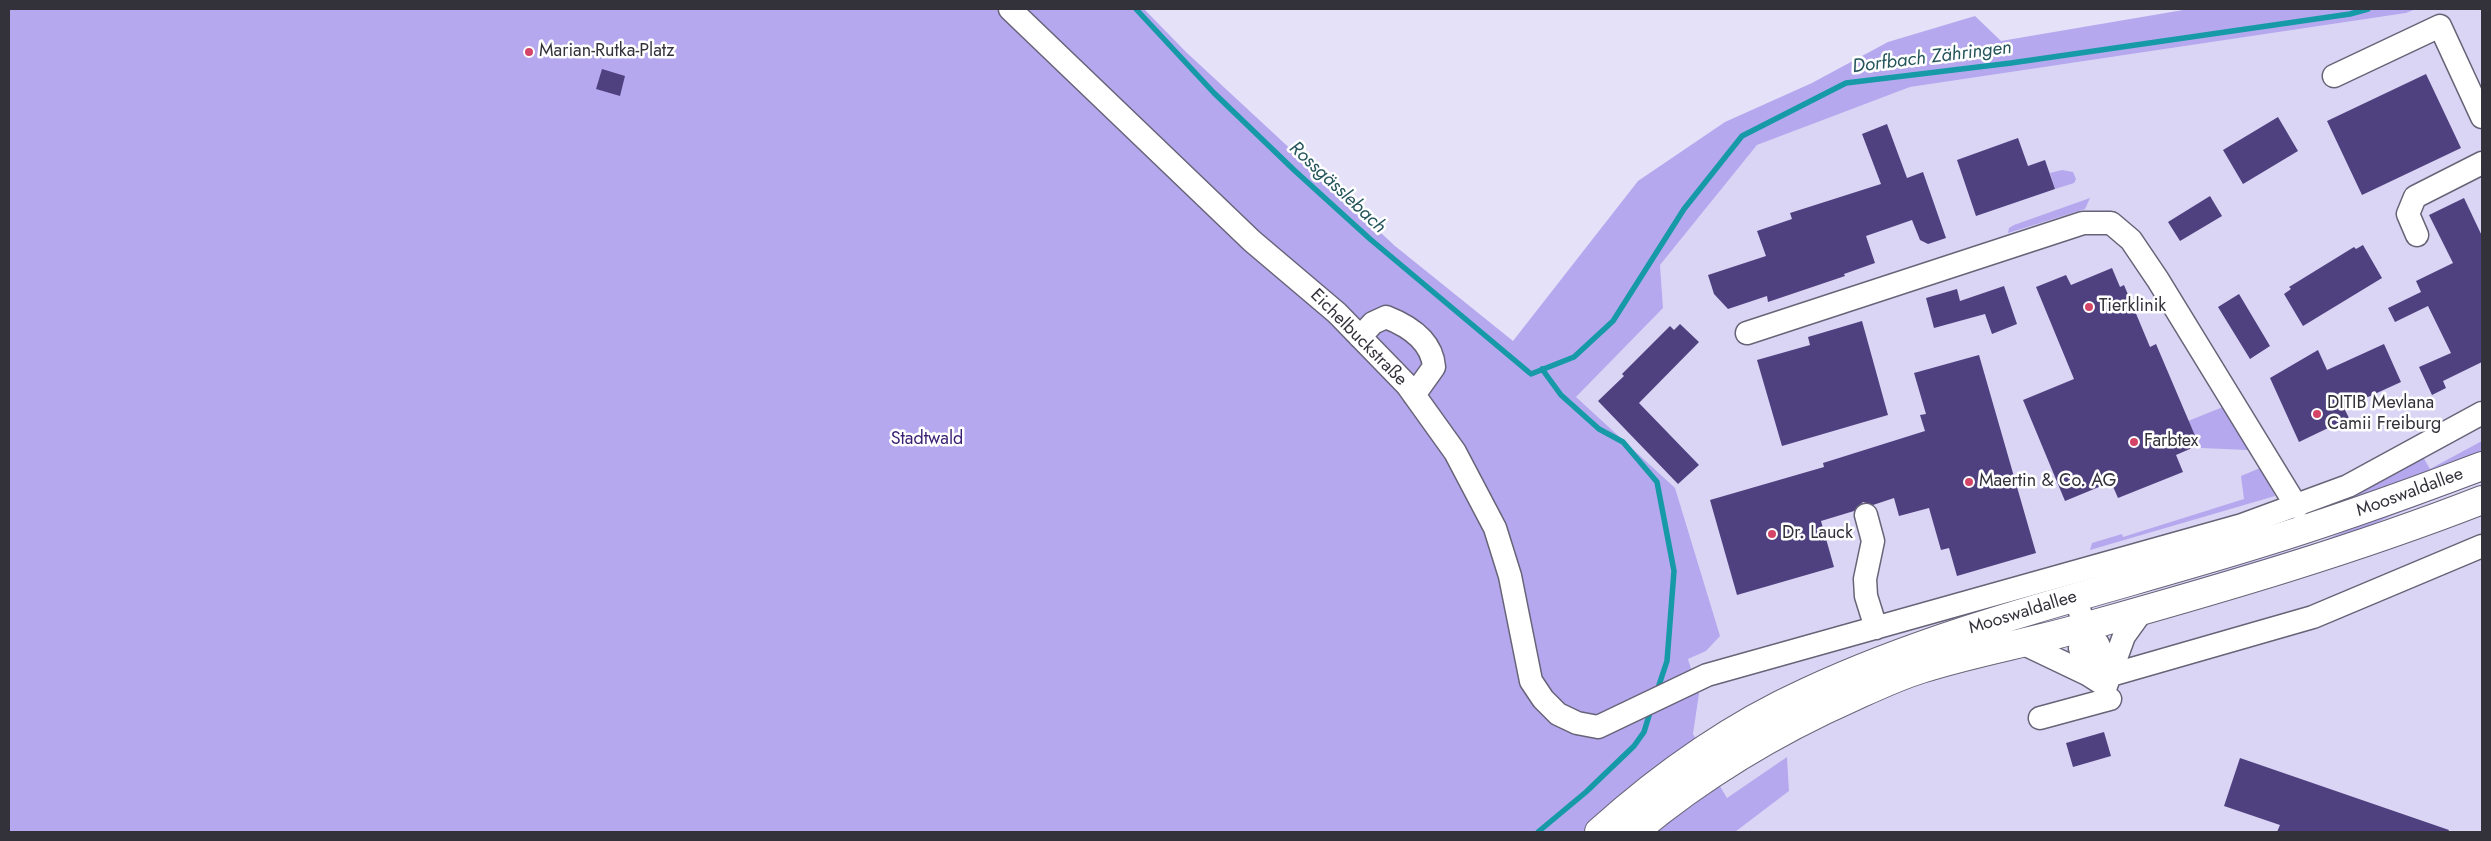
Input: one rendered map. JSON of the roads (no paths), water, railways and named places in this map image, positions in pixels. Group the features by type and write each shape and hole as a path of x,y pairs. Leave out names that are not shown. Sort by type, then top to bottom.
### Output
{"main road":[{"name":"Mooswaldallee","path":"1599,832 1638,799 1740,728 1805,693 1868,665 1942,638 2258,544 2353,513 2482,466"},
{"name":"Mooswaldallee","path":"1634,832 1728,762 1818,712 1918,670 2020,642 2085,627 2312,560 2402,531 2482,500"}],"street":[{"name":"Eichelbuckstraße","path":"1010,9 1252,240 1337,313 1414,395 1455,452 1495,528 1510,576 1530,681 1543,699 1558,714 1577,723 1598,727"},
{"path":"2334,76 2440,26 2482,117"},
{"path":"2416,235 2408,214 2415,197 2482,163"},
{"path":"1747,333 2083,223 2111,223 2130,240 2158,280 2297,507"},
{"path":"1360,337 1373,323 1386,317 1400,322 1423,340 1433,353 1434,367 1414,395"},
{"name":"Mooswaldallee","path":"1598,727 1680,690 1708,675 2242,525 2297,507 2348,486 2482,413"},
{"path":"1866,515 1873,540 1865,579 1866,596 1876,628"},
{"path":"2111,675 2313,617 2482,546"},
{"path":"2075,597 2085,627 2098,644 2111,675"},
{"path":"2020,642 2087,674 2106,686 2124,636 2142,611"},
{"path":"2085,627 2080,648 2087,674"},
{"path":"2040,718 2110,699"}],"waterway":[{"name":"Dorfbach Zähringen","path":"1136,9 1214,93 1294,170 1370,239 1531,374 1574,357 1613,321 1684,209 1742,136 1846,83 2011,63 2350,14 2368,9"},
{"name":"Rossgässlebach","path":"1542,369 1561,395 1599,429 1623,442 1657,482 1674,571 1667,661 1657,691"},
{"name":"Rossgässlebach","path":"1538,832 1586,792 1634,746 1644,732 1651,709"}],"place":[{"name":"Marian-Rutka-Platz","path":"529,52"},
{"name":"Tierklinik","path":"2089,307"},
{"name":"DITIB Mevlana Camii Freiburg","path":"2317,414"},
{"name":"Farbtex","path":"2134,442"},
{"name":"Maertin & Co. AG","path":"1969,482"},
{"name":"Dr. Lauck","path":"1772,534"}],"park label":[{"name":"Stadtwald","path":"927,440"}]}
